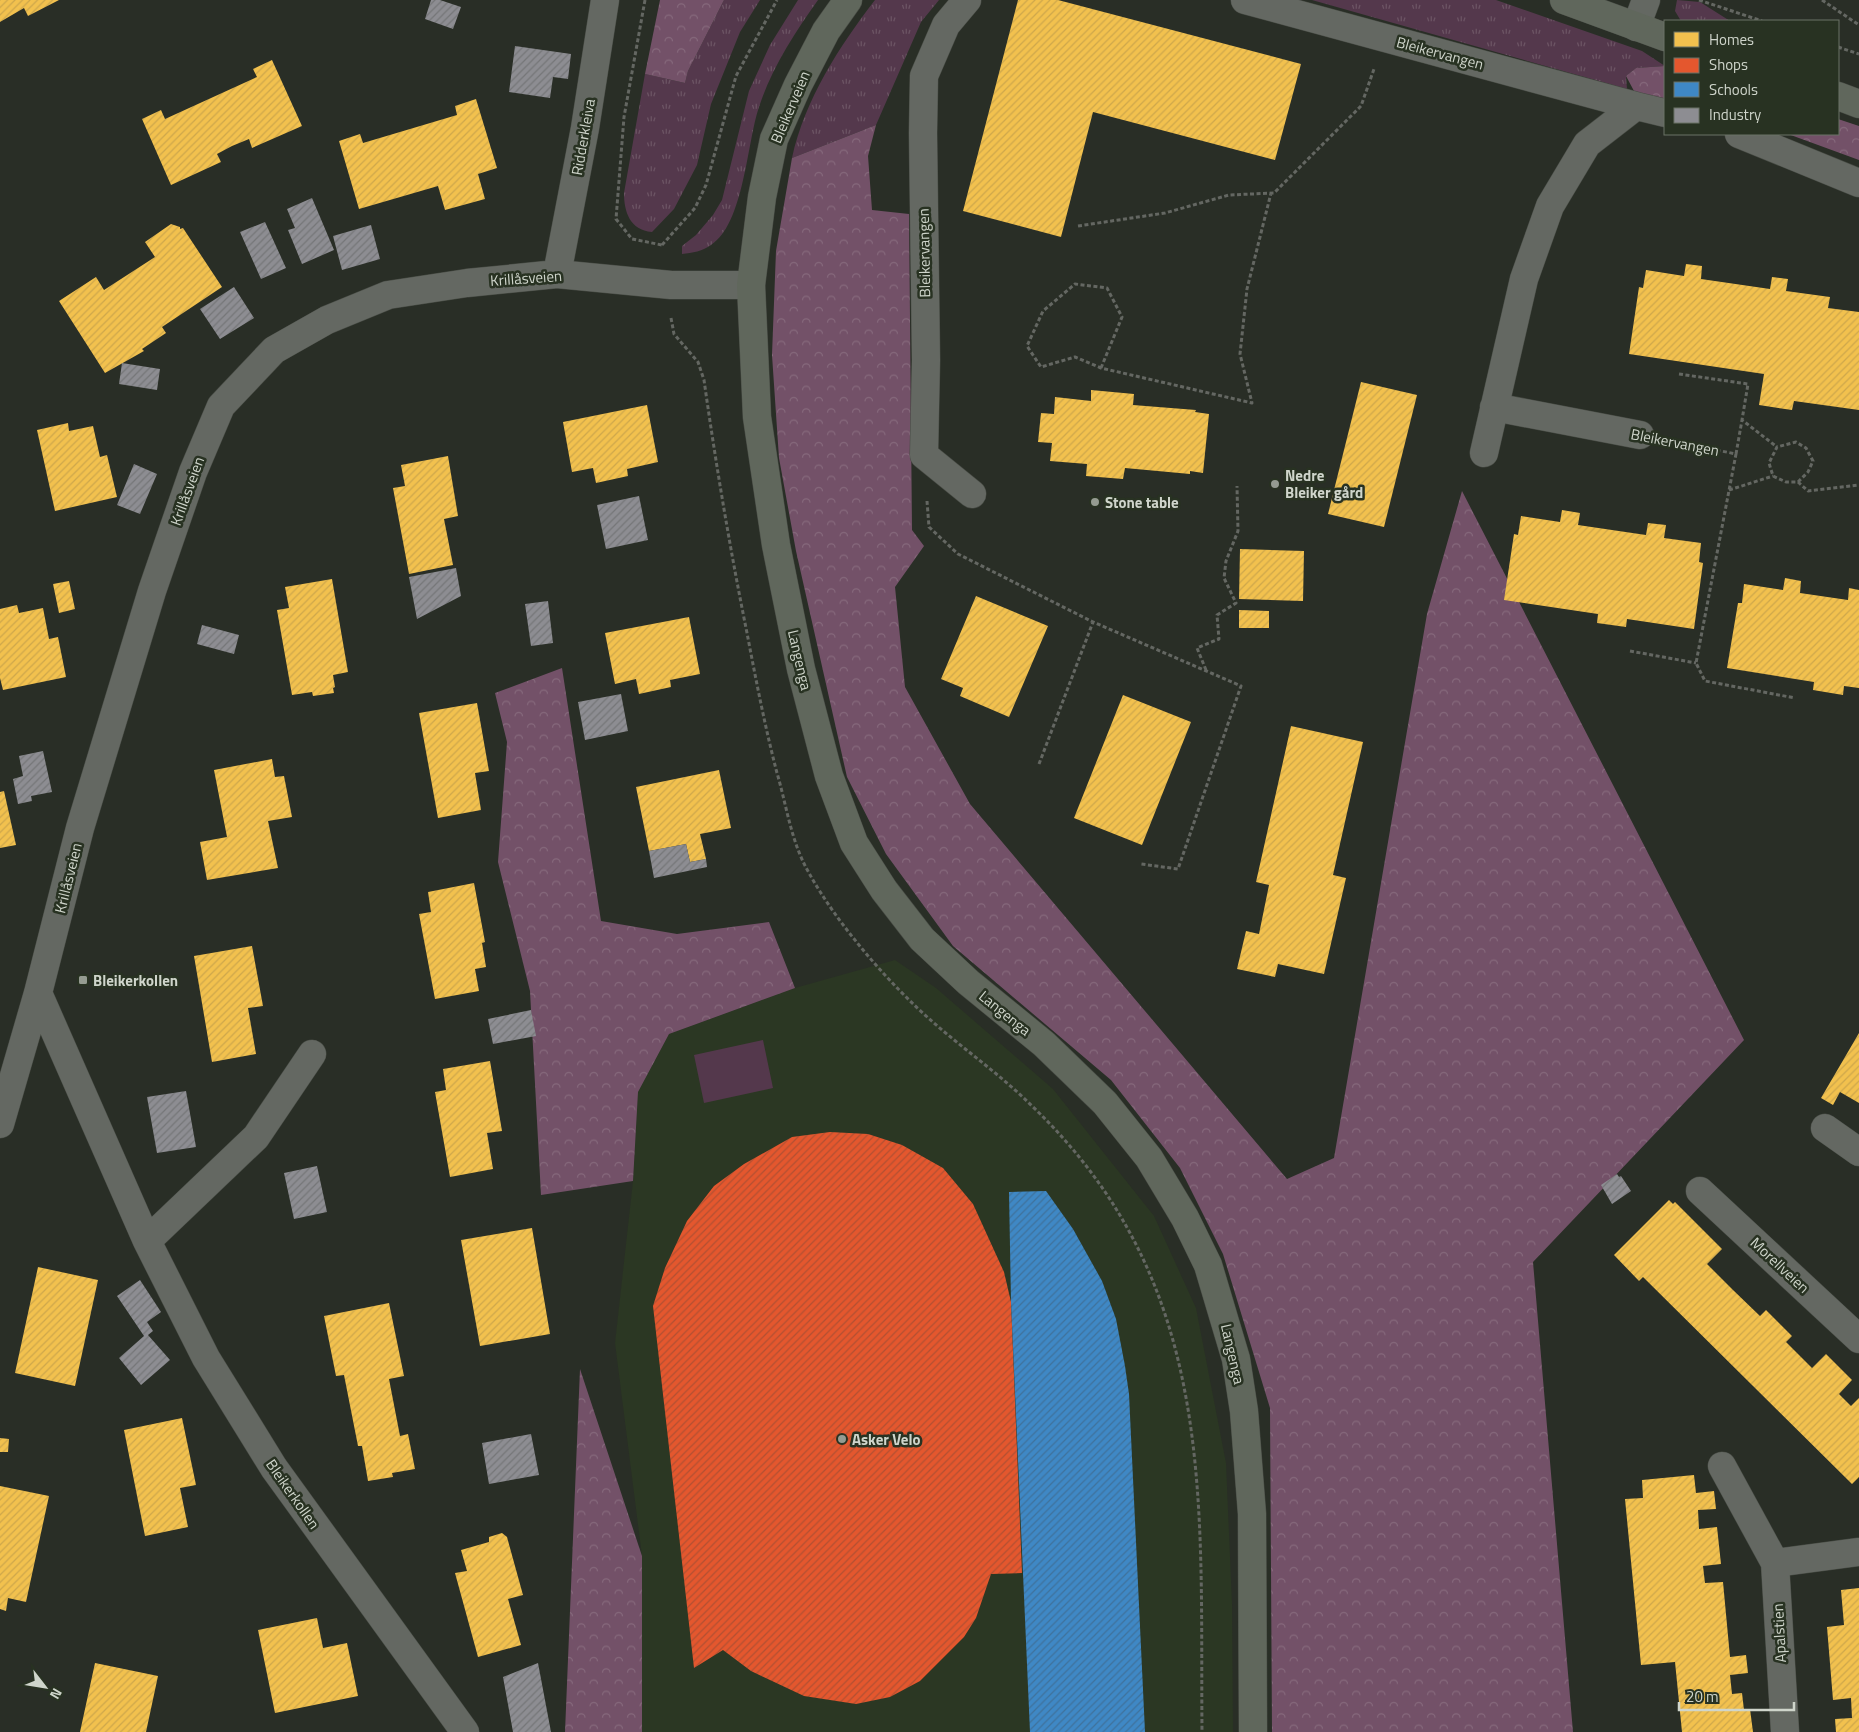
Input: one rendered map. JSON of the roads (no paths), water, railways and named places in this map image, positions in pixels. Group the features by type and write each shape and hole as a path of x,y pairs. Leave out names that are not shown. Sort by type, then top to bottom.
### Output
{"main road":[{"name":"Bleikerveien","path":"751,285 762,197 774,139 798,85 826,31 848,0"},
{"path":"1564,0 1664,38"},
{"path":"1839,96 1859,104"},
{"name":"Langenga","path":"751,285 757,417 776,545 801,669 829,776 854,843 884,890 922,939 968,982 1044,1044 1105,1103 1149,1158 1185,1218 1208,1265 1236,1359 1244,1410 1252,1514 1253,1732"}],"street":[{"name":"Ridderkleiva","path":"557,274 585,128 606,0"},
{"name":"Bleikervangen","path":"967,0 946,25 924,76 922,133 926,360 924,455 972,494"},
{"name":"Bleikervangen","path":"1245,0 1664,113"},
{"path":"1636,27 1646,0"},
{"path":"1484,453 1524,279 1550,206 1587,144 1636,106"},
{"path":"1741,135 1859,183"},
{"name":"Krillåsveien","path":"0,1124 38,994 80,828 152,591 193,472 221,406 274,350 327,320 388,295 468,283 557,274 671,285 751,285"},
{"name":"Bleikervangen","path":"1494,407 1640,435"},
{"name":"Bleikerkollen","path":"38,994 147,1241 206,1358 274,1468 396,1640 465,1732"},
{"path":"147,1241 256,1137 312,1054"},
{"path":"1825,1128 1859,1152"},
{"name":"Morellveien","path":"1700,1191 1859,1339"},
{"name":"Apalstien","path":"1722,1466 1775,1563 1785,1732"},
{"path":"1775,1563 1859,1552"}],"place":[{"name":"Nedre Bleiker gård","path":"1275,484"},
{"name":"Stone table","path":"1095,502"},
{"name":"Bleikerkollen","path":"83,980"},
{"name":"Asker Velo","path":"842,1439"}]}
